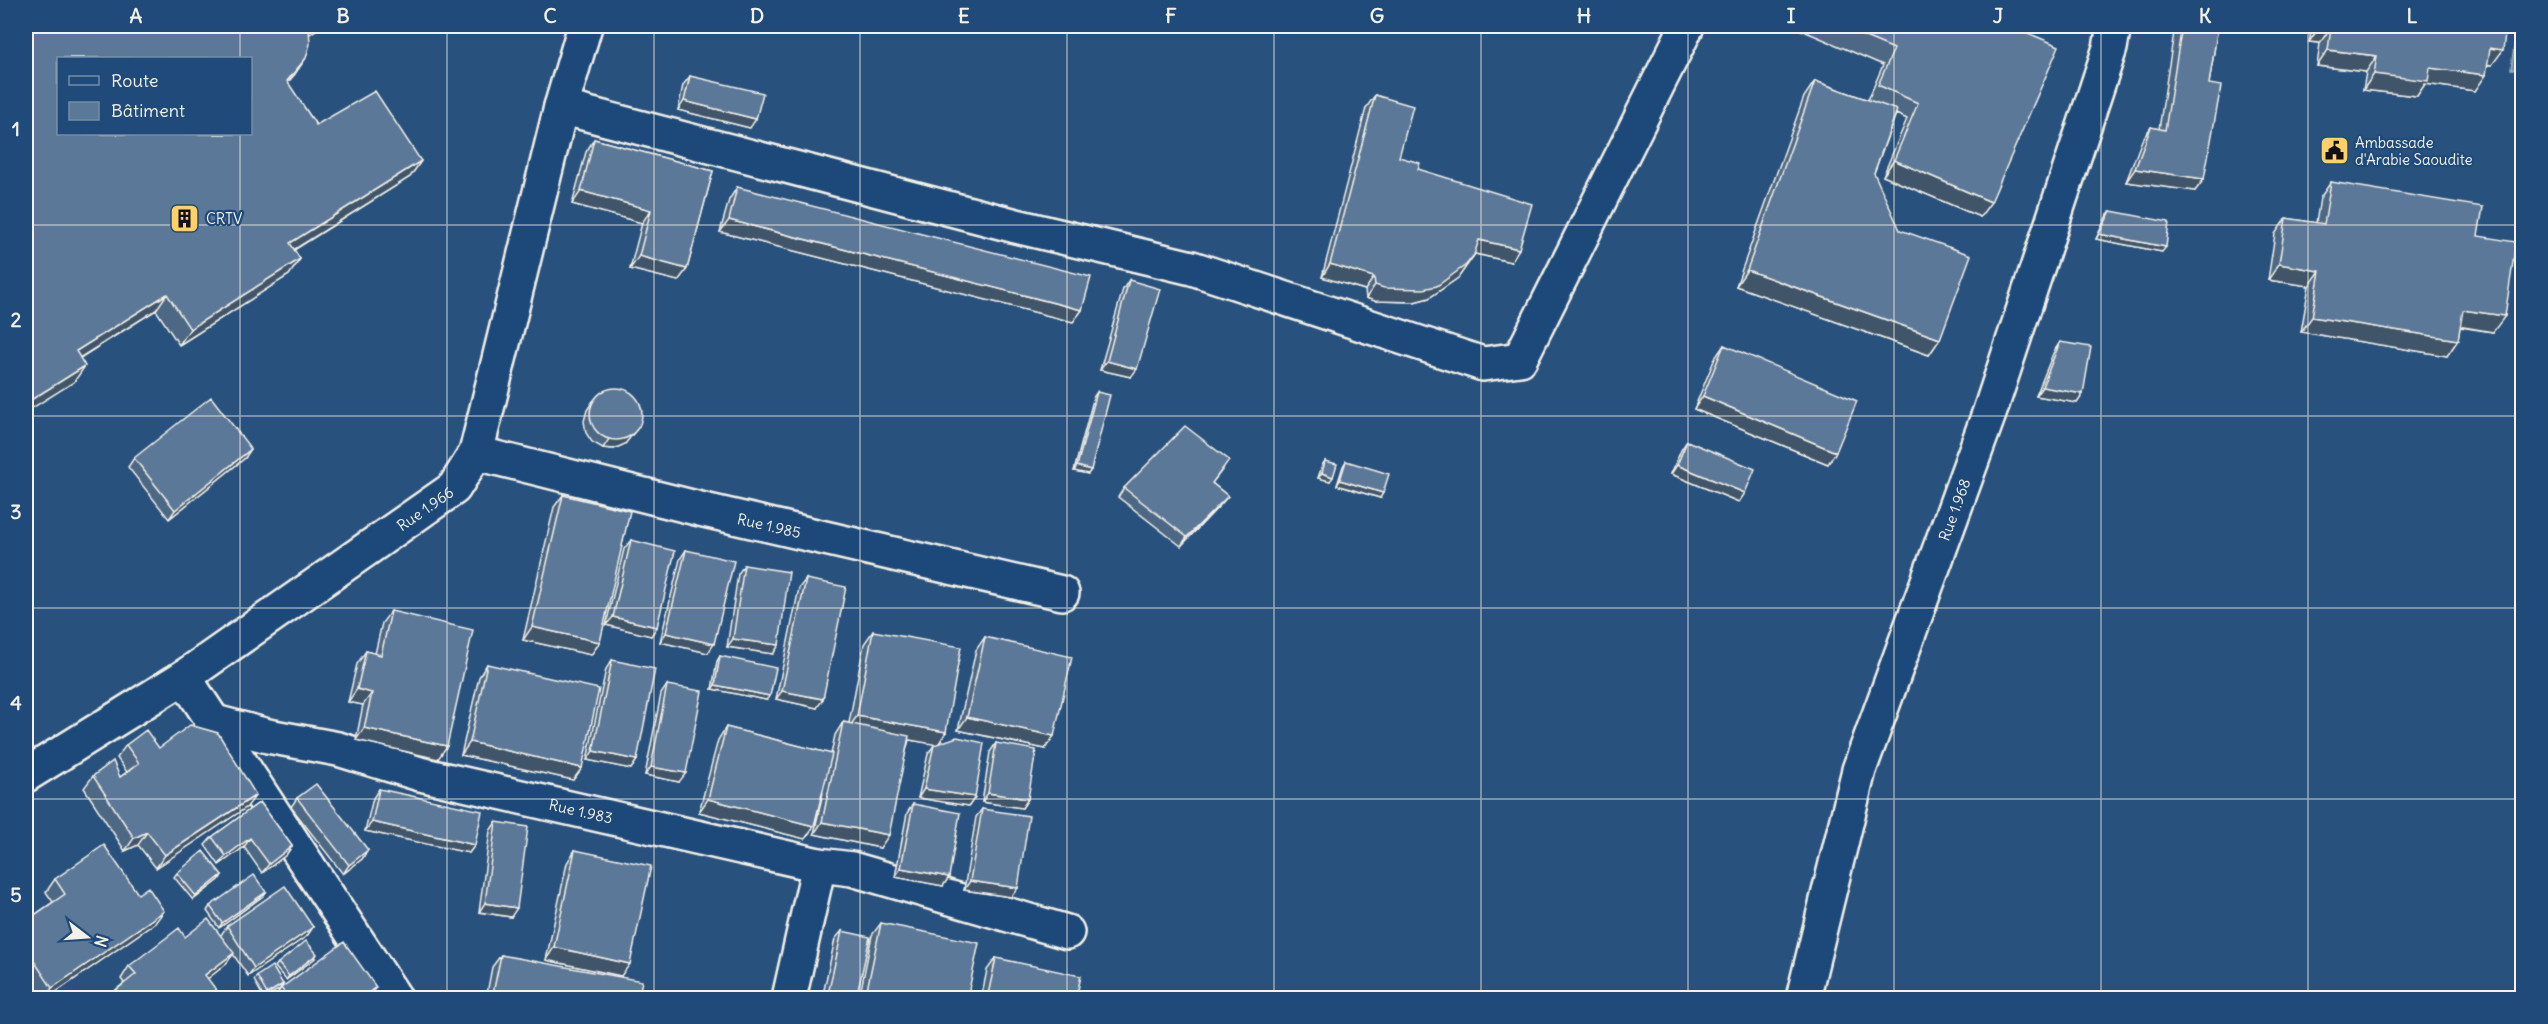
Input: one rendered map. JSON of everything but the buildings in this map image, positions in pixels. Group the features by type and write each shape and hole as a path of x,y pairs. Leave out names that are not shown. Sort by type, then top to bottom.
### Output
{"street":[{"name":"Rue 1.966","path":"26,776 184,677 454,488 476,453 561,107 585,26"},
{"path":"561,107 1016,226 1192,268 1483,364 1520,359 1687,26"},
{"name":"Rue 1.968","path":"1803,999 1859,770 1990,411 2071,171 2110,48 2114,26"},
{"name":"Rue 1.985","path":"476,453 704,510 1062,593"},
{"path":"184,677 395,999"},
{"name":"Rue 1.983","path":"211,721 268,736 338,749 420,774 819,865"},
{"path":"789,999 819,865 852,869 1067,932"}],"water":[{"path":"2517,26 2522,26 2522,71 2511,69"}],"place":[{"name":"Ambassade d'Arabie Saoudite","path":"2334,151"},
{"name":"CRTV","path":"185,218"}]}
